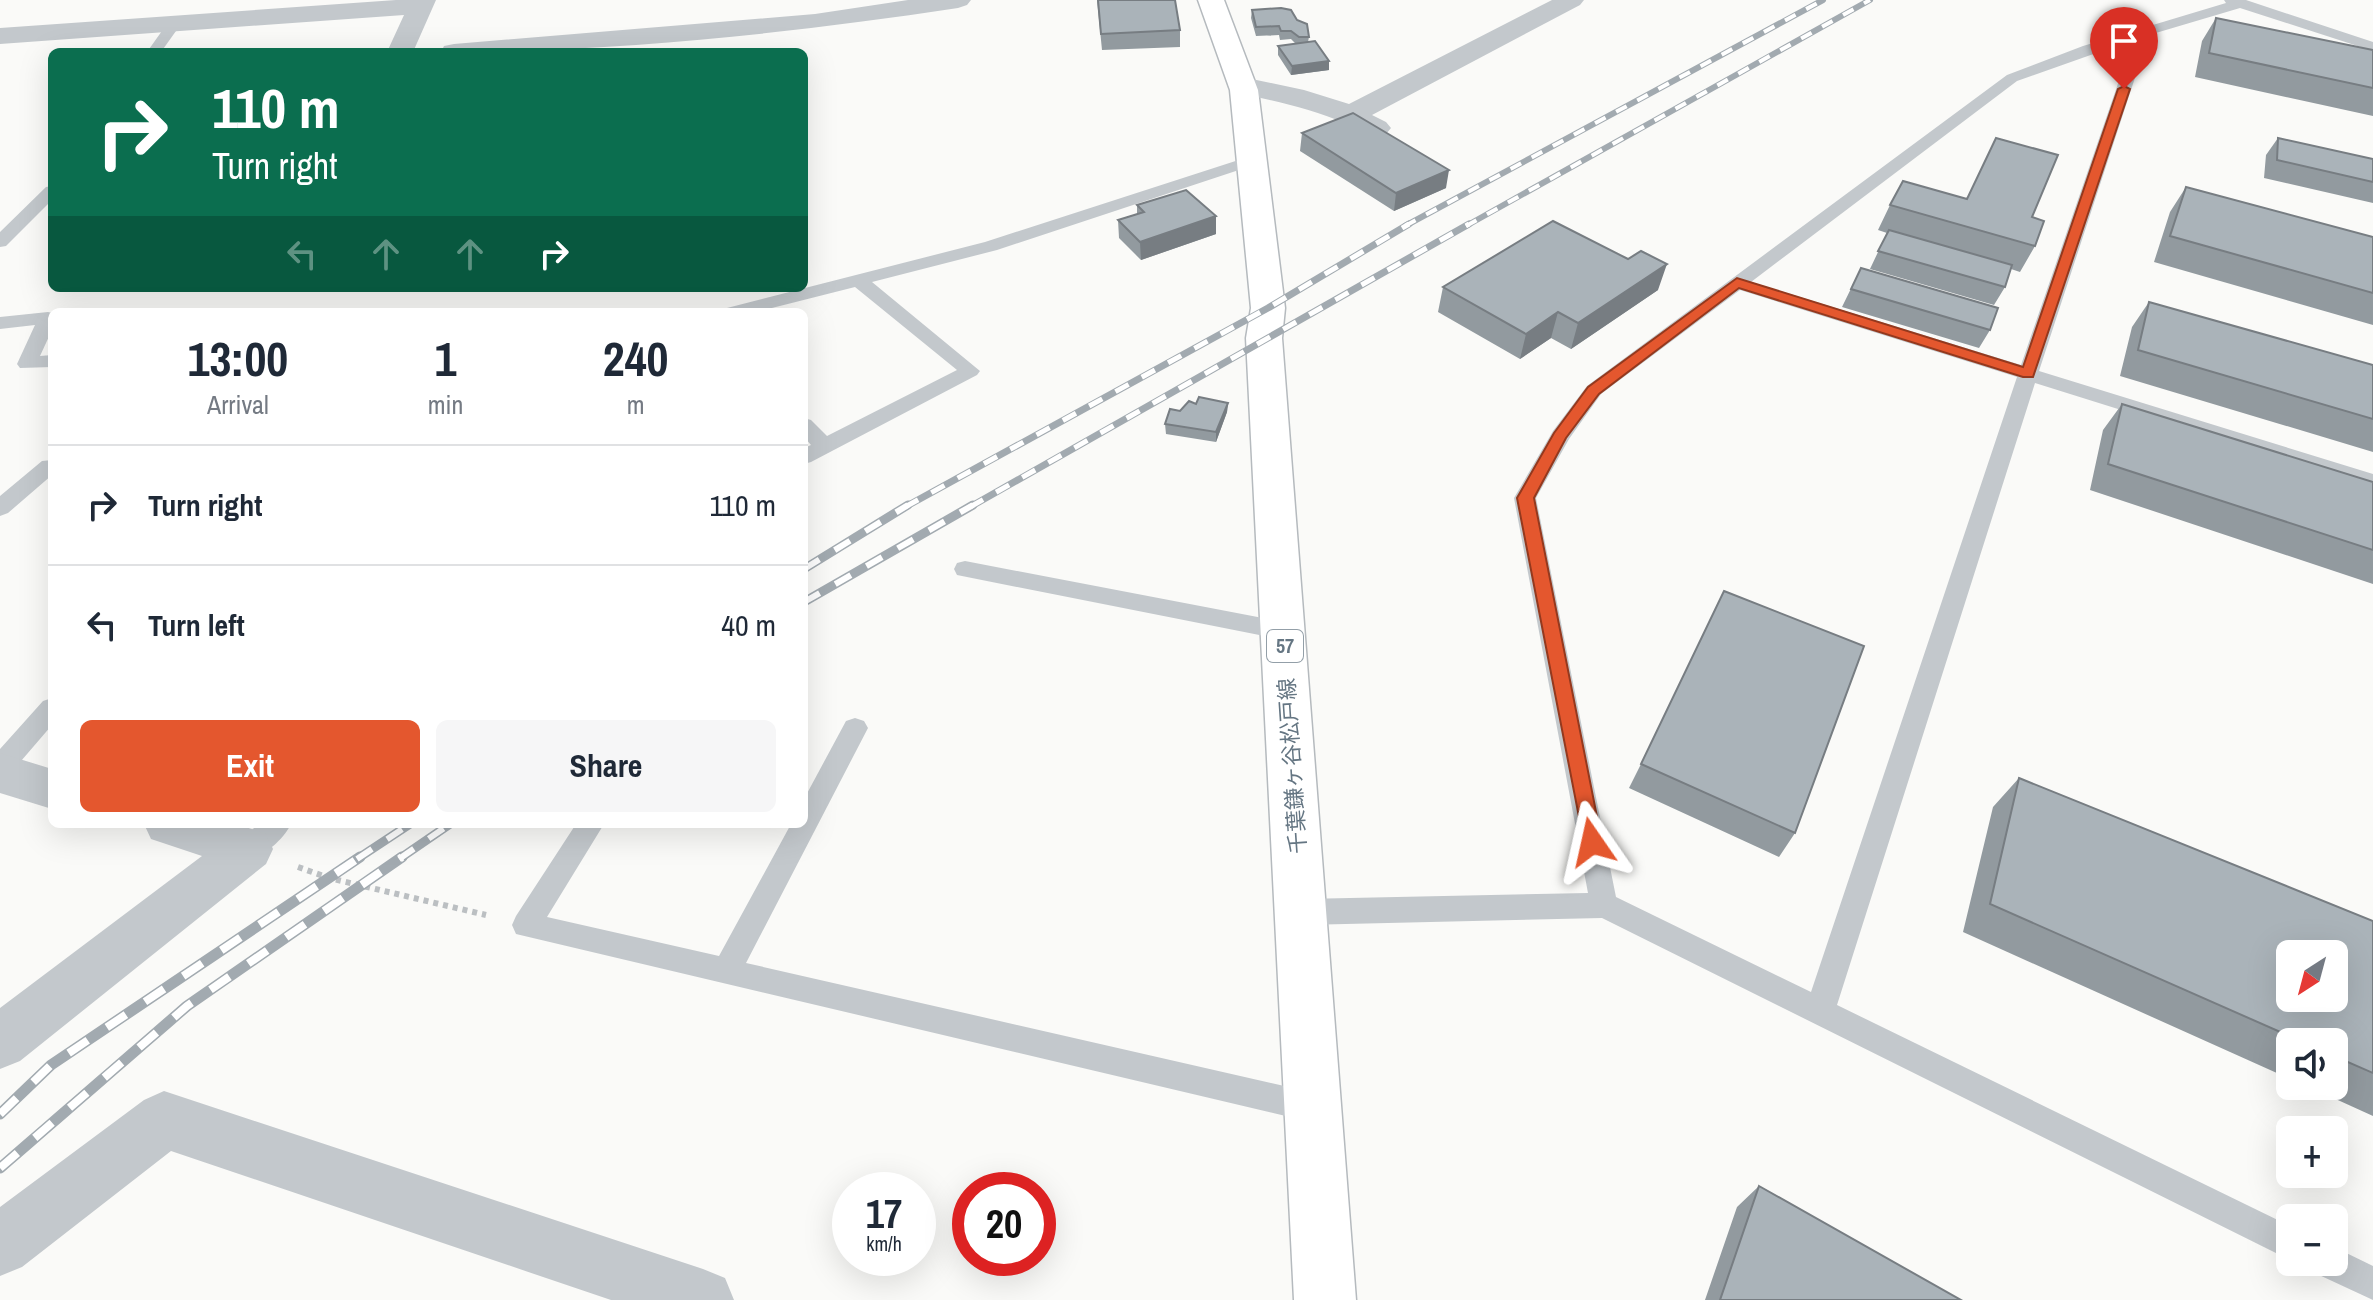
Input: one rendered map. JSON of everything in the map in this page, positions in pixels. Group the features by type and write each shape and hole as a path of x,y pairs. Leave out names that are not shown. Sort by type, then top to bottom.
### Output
{"main road":[{"name":"千葉鎌ヶ谷松戸線","path":"1211,0 1242,85 1268,308 1264,338 1303,912 1325,1300"}],"street":[{"path":"524,48 815,22 958,0"},
{"path":"1352,114 1571,0"},
{"path":"0,36 422,3 402,48"},
{"path":"1242,85 1278,90 1352,114 1406,146"},
{"path":"0,770 48,788"},
{"path":"200,828 263,836"},
{"path":"0,1042 263,836"},
{"path":"0,1245 164,1120 703,1300"}],"lane":[{"path":"1604,905 1525,498 1560,436 1594,390 2012,78 2088,49 2236,2 2373,47"},
{"path":"157,48 174,24"},
{"path":"1820,1011 2143,32"},
{"path":"750,308 991,246 1251,161"},
{"path":"0,242 48,195"},
{"path":"808,455 970,371 858,280"},
{"path":"1737,283 2373,482"},
{"path":"0,323 48,318"},
{"path":"48,318 27,364 48,361"},
{"path":"808,429 824,446"},
{"path":"0,508 48,467"},
{"path":"965,569 1284,631"},
{"path":"0,770 48,713"},
{"path":"808,817 855,728"},
{"path":"588,828 526,925 1315,1108"},
{"path":"727,971 802,828"},
{"path":"1303,912 1604,905 2276,1236"},
{"path":"2348,1272 2373,1284"}],"path":[{"path":"263,836 329,878 526,925"}],"building":[{"path":"1098,0 1175,0 1180,30 1101,34"},
{"path":"1252,10 1291,10 1297,20 1307,24 1309,37 1281,31 1279,26 1256,27"},
{"path":"2216,18 2373,50 2373,88 2209,53"},
{"path":"1315,41 1329,61 1292,66 1278,46"},
{"path":"1353,113 1449,170 1396,193 1302,133"},
{"path":"1996,138 2058,155 2032,217 2044,221 2035,246 1890,205 1903,181 1967,199"},
{"path":"2278,138 2373,159 2373,182 2277,160"},
{"path":"2186,187 2373,237 2373,293 2170,236"},
{"path":"1186,190 1216,216 1140,242 1118,220 1144,212 1137,205"},
{"path":"1553,221 1628,259 1641,251 1667,264 1578,323 1558,312 1526,334 1443,287"},
{"path":"1889,230 2012,265 2005,287 1878,251"},
{"path":"1861,268 1998,308 1990,330 1851,289"},
{"path":"2149,302 2373,365 2373,419 2138,350"},
{"path":"1199,397 1228,403 1216,432 1165,424 1170,409 1180,411 1189,401 1196,404"},
{"path":"2122,404 2373,482 2373,550 2108,464"},
{"path":"1724,591 1864,646 1795,833 1641,764"},
{"path":"2019,778 2373,921 2373,1073 2348,1062 2348,1028 2276,1030 1990,904"},
{"path":"1759,1186 1961,1300 1720,1300"}],"railway":[{"path":"1405,226 1823,0"},
{"path":"1466,226 1870,0"},
{"path":"905,507 1268,308 1409,224"},
{"path":"970,507 1469,224"},
{"path":"808,567 908,505"},
{"path":"808,600 973,505"},
{"path":"359,858 404,828"},
{"path":"399,859 444,828"},
{"path":"0,1168 187,1006 402,857"},
{"path":"0,1114 51,1065 359,858"}],"route":[{"path":"1592,842 1525,498 1560,436 1594,390 1737,283 2028,373 2124,89"}]}
